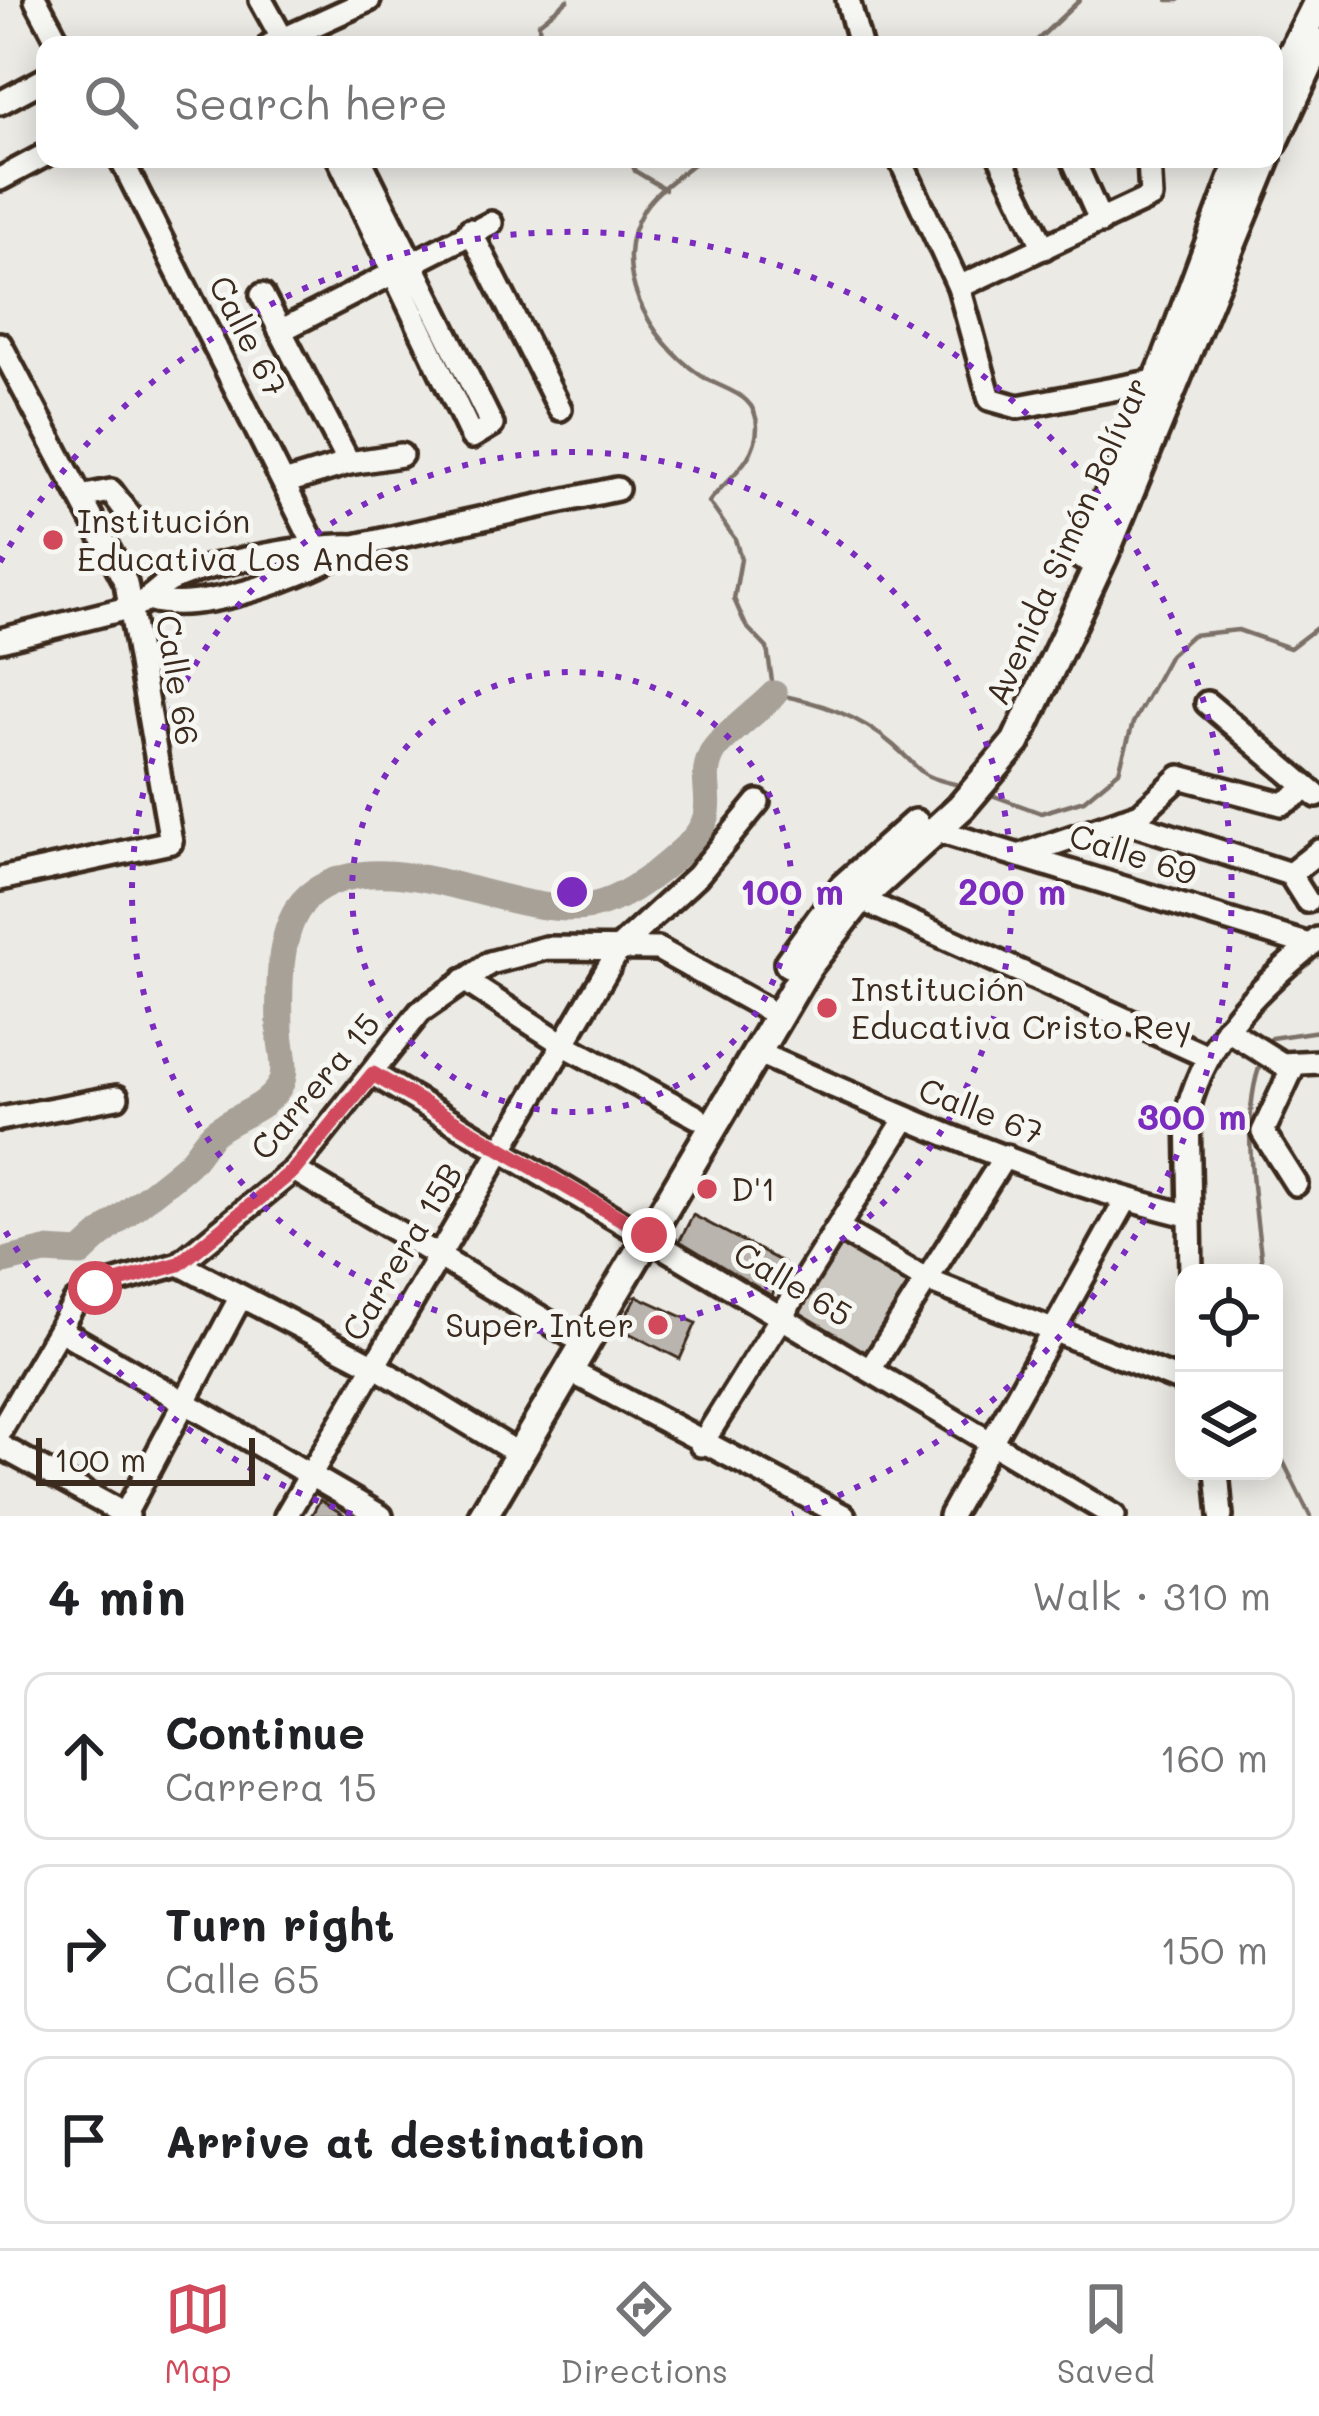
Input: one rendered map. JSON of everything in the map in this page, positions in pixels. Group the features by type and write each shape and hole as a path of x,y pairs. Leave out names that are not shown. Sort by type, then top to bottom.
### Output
{"main road":[{"path":"1283,72 1319,0"},
{"path":"1283,121 1319,43"},
{"name":"Avenida Simón Bolívar","path":"1095,551 1238,168"},
{"name":"Avenida Simón Bolívar","path":"483,1516 570,1371 697,1117 818,919 844,887 955,801 1016,742 1262,168"},
{"name":"Avenida Simón Bolívar","path":"464,1516 570,1335 808,966 860,899 934,830 955,801"}],"street":[{"path":"36,0 55,36"},
{"path":"261,0 276,36"},
{"path":"294,36 369,0"},
{"path":"848,0 858,36"},
{"path":"3,93 36,82"},
{"path":"0,179 36,160"},
{"name":"Calle 67","path":"126,168 287,482 314,544"},
{"path":"345,168 404,265 492,424 472,437 404,265 365,168"},
{"path":"904,168 959,287 990,399 1018,407 1155,381"},
{"path":"1004,168 1044,248"},
{"path":"1077,168 1101,222"},
{"path":"959,287 1151,197 1150,168"},
{"path":"280,331 480,226 560,409"},
{"path":"262,296 349,463"},
{"name":"Calle 66","path":"0,344 142,604 171,842 0,879"},
{"path":"287,482 349,463 401,455"},
{"path":"142,604 169,582 314,544 355,546 617,489"},
{"path":"85,496 111,491 132,519"},
{"path":"0,640 142,604 173,607 270,582 321,567 355,546"},
{"path":"1207,703 1314,794"},
{"path":"1024,854 1140,814 1180,777 1282,804 1314,794"},
{"name":"Carrera 15B","path":"286,1516 621,946 697,876 758,802"},
{"path":"1122,820 1290,874 1307,901"},
{"name":"Calle 69","path":"934,830 1315,942"},
{"path":"1290,874 1319,851"},
{"path":"860,899 1206,1056"},
{"path":"1190,1264 1187,1109 1206,1056 1231,1033 1256,992 1315,942"},
{"path":"621,946 658,949 764,1008"},
{"name":"Carrera 15","path":"0,1431 75,1303 95,1288 179,1264 294,1170 420,1012 490,964 546,948 621,946"},
{"path":"464,980 562,1044 697,1117"},
{"path":"1231,1033 1283,1062 1319,1062"},
{"name":"Calle 67","path":"756,1052 1005,1156 1126,1200 1187,1215"},
{"path":"1283,1062 1263,1132 1296,1184"},
{"name":"Calle 65","path":"373,1074 1114,1516"},
{"path":"1,1113 117,1096"},
{"path":"701,1445 906,1118"},
{"path":"871,1368 1005,1156"},
{"path":"294,1170 570,1335"},
{"path":"950,1516 1126,1200"},
{"path":"839,1229 926,1280 1175,1379"},
{"path":"179,1264 239,1300 373,1365 506,1446"},
{"path":"0,1446 125,1515 239,1300"},
{"path":"60,1330 380,1516"},
{"path":"570,1371 701,1445 844,1516"},
{"path":"1218,1480 1221,1516"}],"shaded area":[{"path":"839,1229 926,1280 871,1368 781,1317"}],"building":[{"path":"693,1215 784,1263 772,1296 678,1244"},
{"name":"Super Inter","path":"637,1296 696,1323 680,1359 619,1328"},
{"path":"320,1500 346,1516 311,1516"}],"waterway":[{"path":"540,36 539,23 568,0"},
{"path":"1042,36 1080,0"},
{"path":"1168,0 1179,0"},
{"path":"634,168 665,189"},
{"path":"688,168 644,209 634,231 632,278 650,322 681,360 745,399 755,415 752,450 709,502 735,539 741,559 734,599 746,626 767,648 774,694 852,718 880,735 922,772 963,786"},
{"path":"986,793 1041,813 1084,800 1119,771 1133,723 1170,655 1192,635 1238,630 1290,648 1319,626"},
{"path":"0,1262 45,1251 81,1253 186,1166 216,1131 276,1092 284,1070 282,955 293,919 314,892 345,878 379,874 415,877 561,908 592,906 617,897 653,875 697,835 705,822 706,775 714,750 774,694"},
{"path":"1267,1049 1271,1038 1319,1031"},
{"path":"1262,1060 1250,1136 1262,1264"},
{"path":"1283,1461 1310,1516"}],"place":[{"name":"Institución Educativa Los Andes","path":"53,540"},
{"name":"Institución Educativa Cristo Rey","path":"827,1008"},
{"name":"D'1","path":"707,1189"},
{"name":"Super Inter","path":"658,1325"}],"route":[{"path":"95,1288 179,1264 294,1170 373,1074 649,1235"}]}
